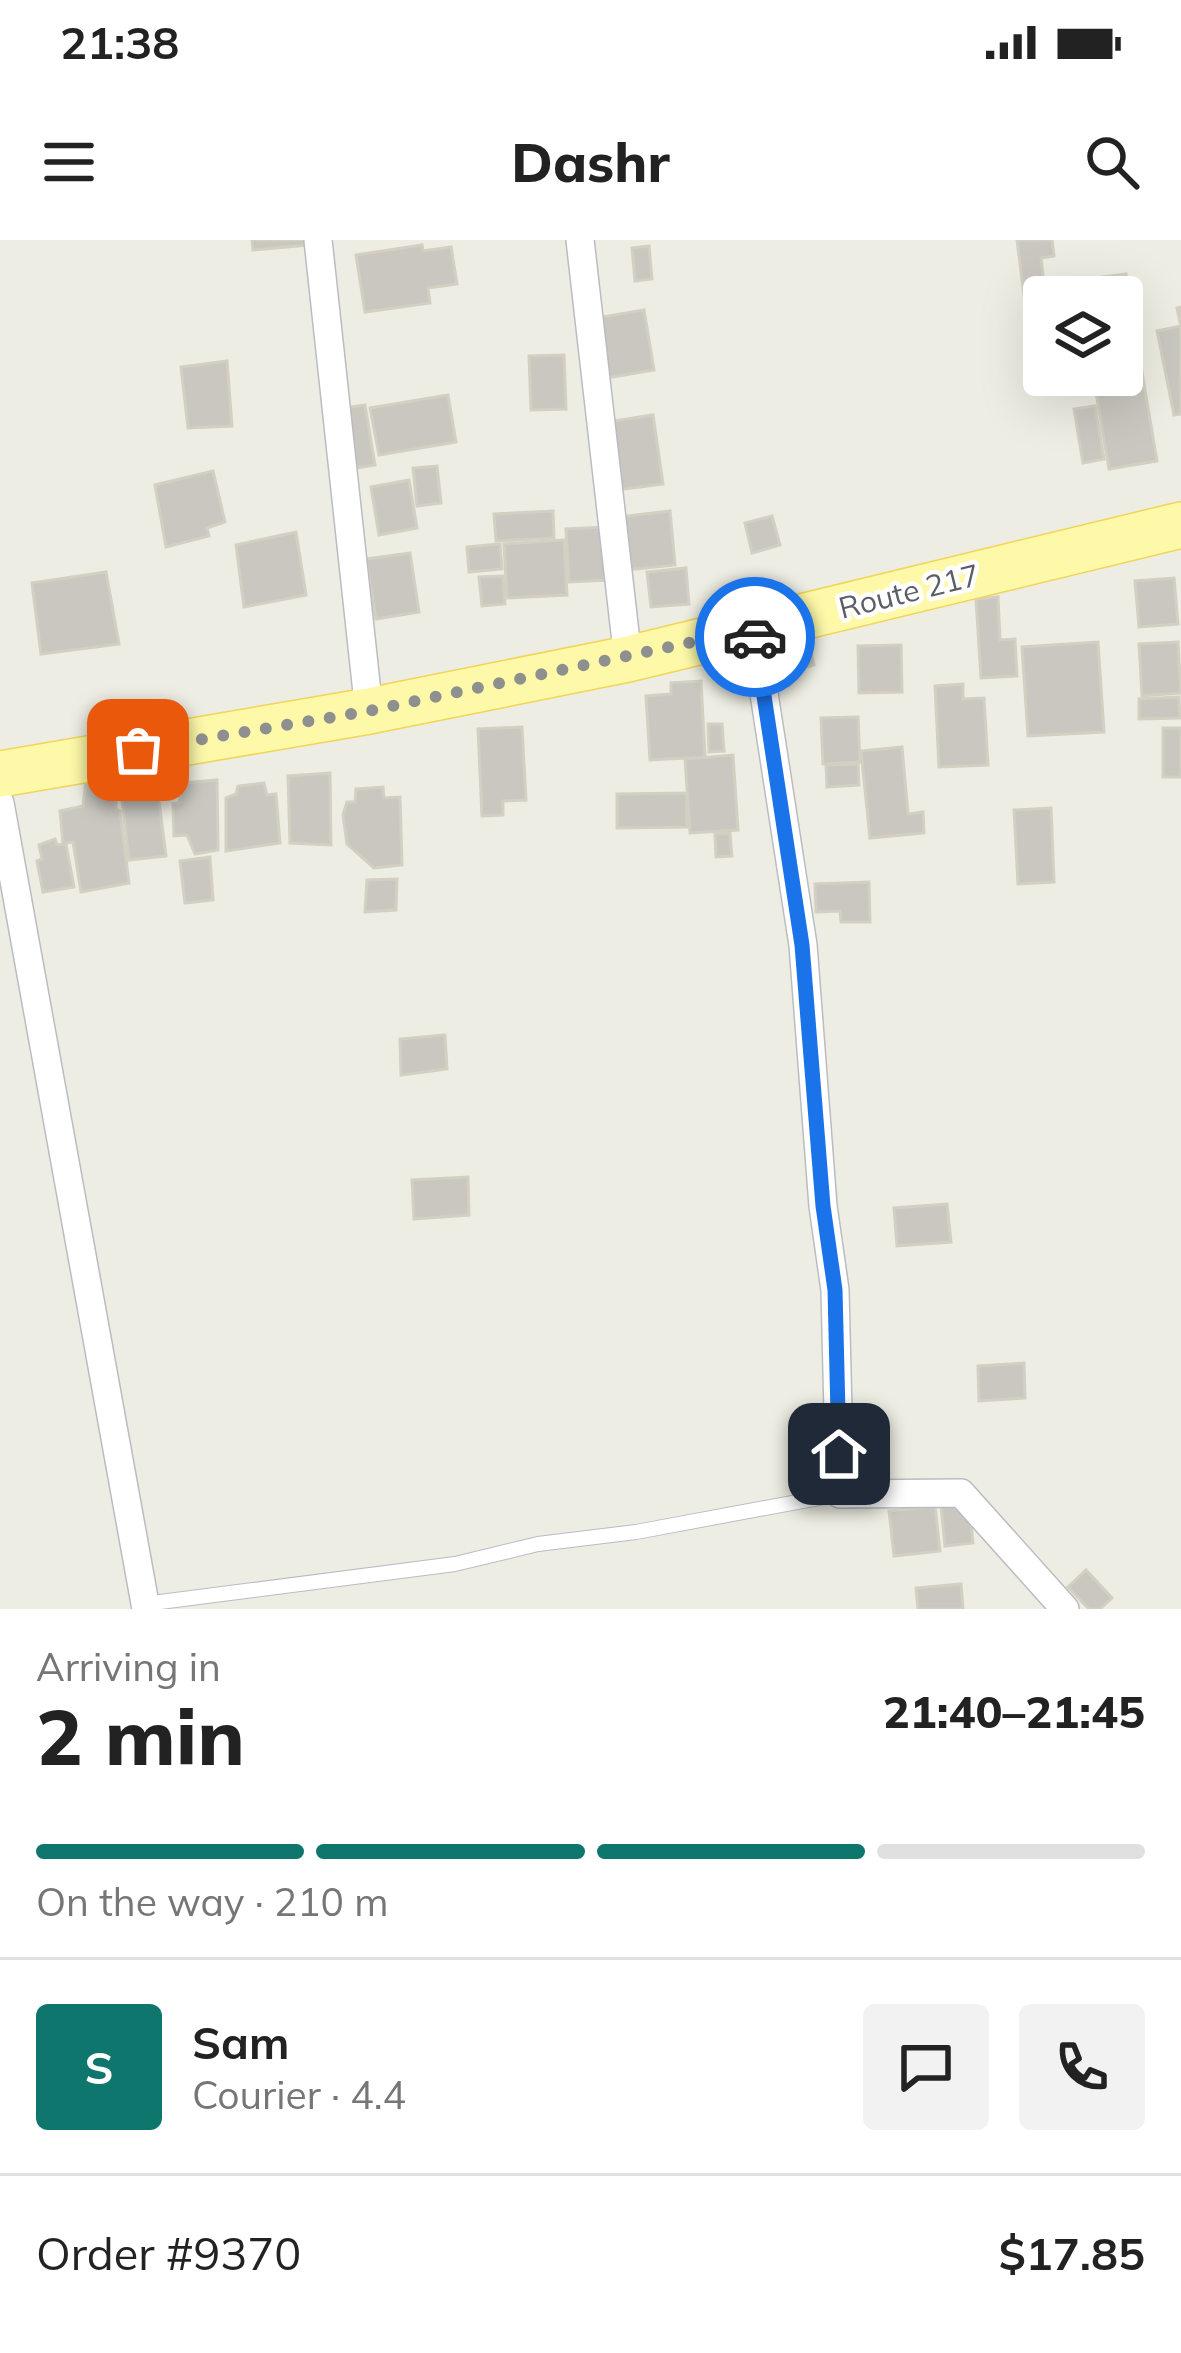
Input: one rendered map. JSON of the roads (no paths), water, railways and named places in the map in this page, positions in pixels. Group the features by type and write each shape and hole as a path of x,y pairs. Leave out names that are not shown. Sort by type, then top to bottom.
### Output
{"main road":[{"name":"Route 217","path":"0,774 369,711 628,658 1181,525"}],"street":[{"path":"318,240 369,711"},
{"path":"580,240 628,658"},
{"path":"754,629 802,945 823,1206 835,1290 841,1494 961,1493 1065,1609"},
{"path":"0,803 145,1606"}],"lane":[{"path":"145,1606 455,1564 538,1544 636,1532 841,1494"}]}
